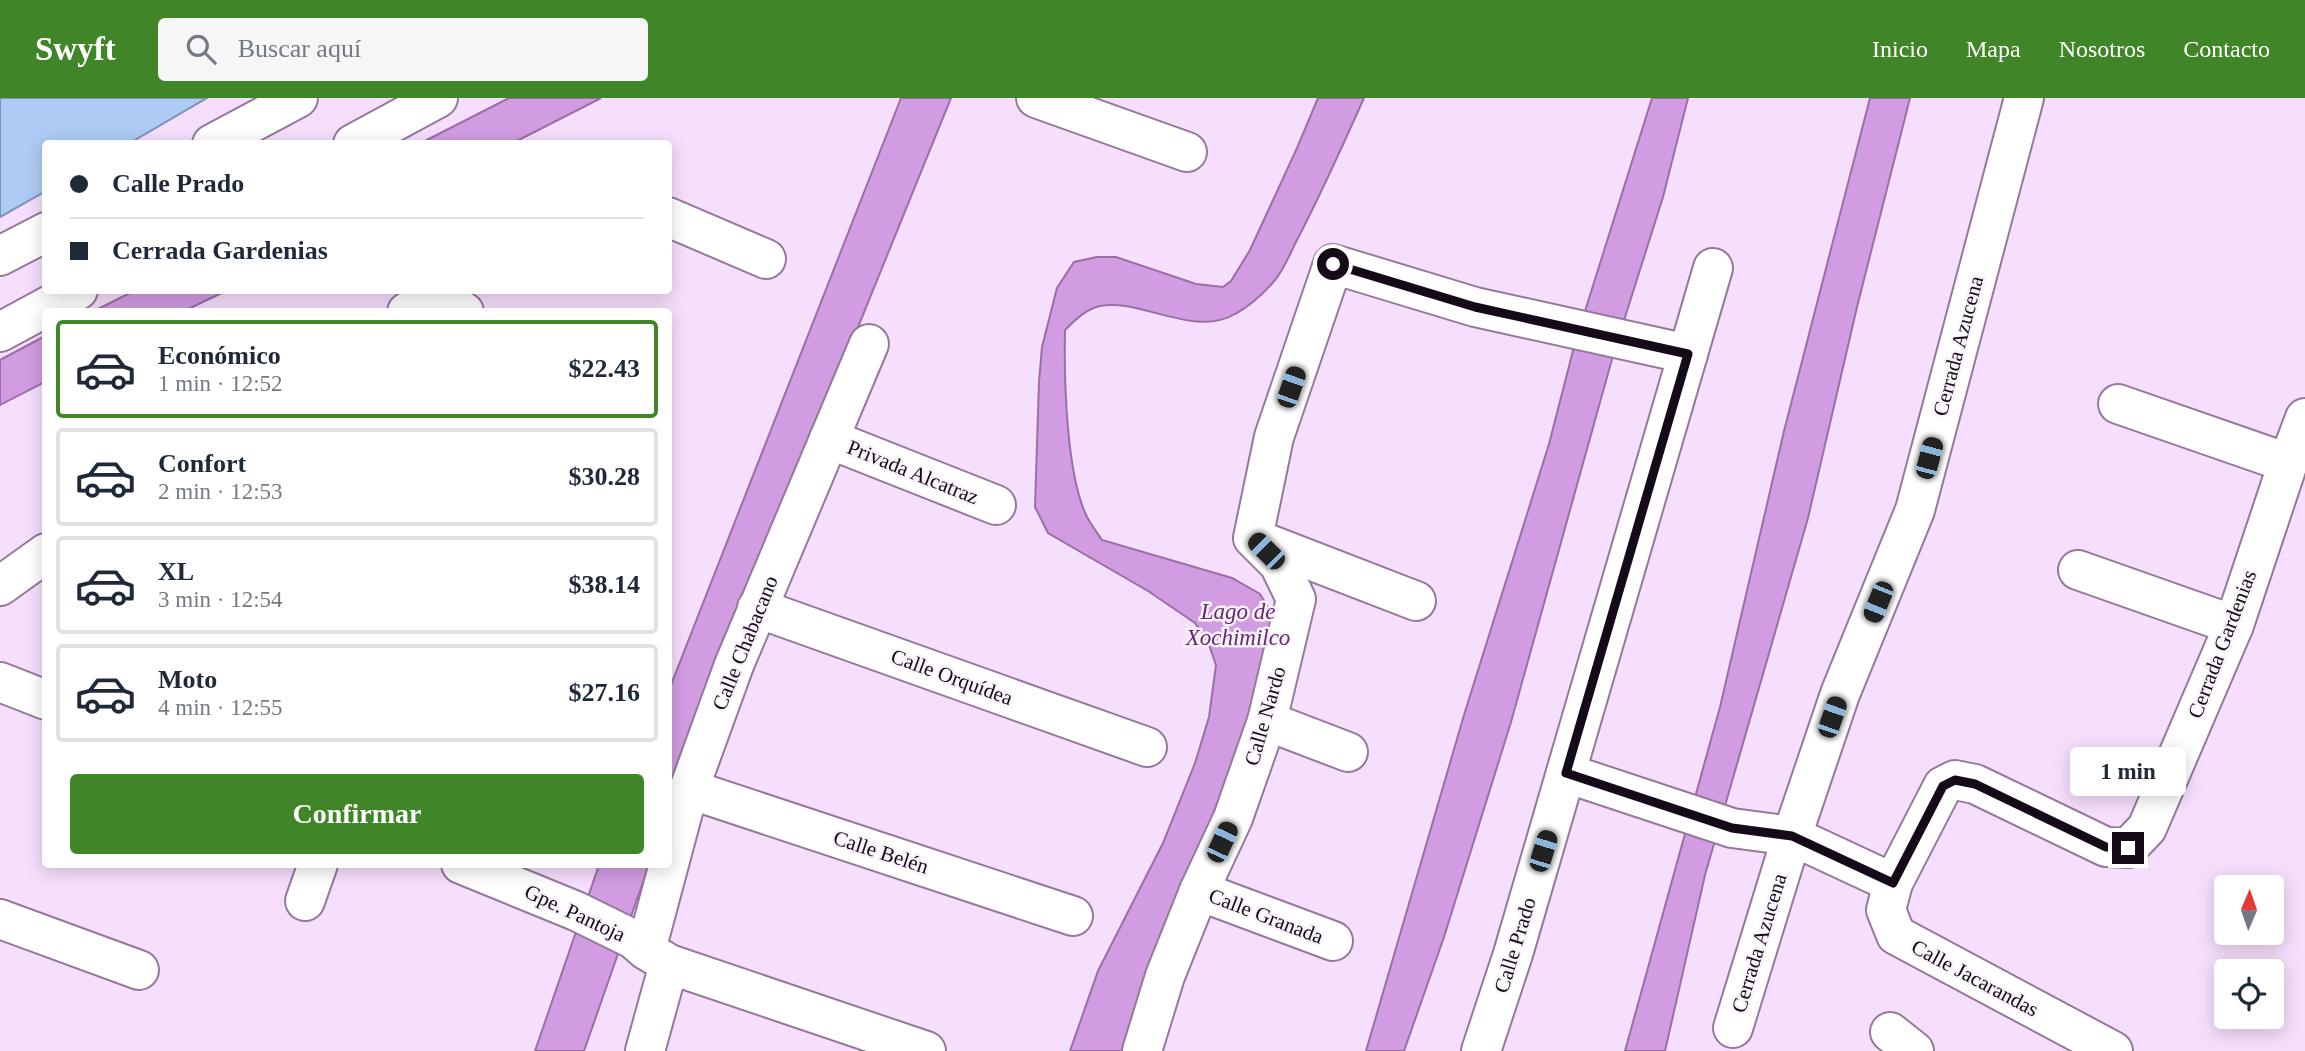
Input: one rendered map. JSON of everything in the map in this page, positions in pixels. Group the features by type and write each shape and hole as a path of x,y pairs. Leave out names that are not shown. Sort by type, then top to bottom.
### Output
{"street":[{"path":"219,140 298,98"},
{"path":"360,140 438,98"},
{"name":"Cerrada Azucena","path":"1733,1028 1792,836 1840,694 1915,510 2024,98"},
{"path":"1046,100 1187,152"},
{"path":"672,219 766,259"},
{"path":"0,256 42,234"},
{"path":"1416,601 1252,538 1274,437 1333,264 1475,307 1688,354"},
{"name":"Calle Prado","path":"1481,1051 1513,954 1713,268"},
{"path":"45,308 71,294"},
{"path":"0,332 42,309"},
{"name":"Calle Chabacano","path":"672,858 689,789 734,666 869,344"},
{"path":"2118,404 2288,463"},
{"name":"Cerrada Gardenias","path":"1893,883 1943,786 1955,780 1975,784 2106,847 2128,848 2147,828 2234,625 2305,418"},
{"name":"Privada Alcatraz","path":"829,439 996,505"},
{"name":"Calle Nardo","path":"1142,1051 1165,976 1199,891 1233,818 1267,721 1296,600 1279,564 1252,538"},
{"path":"0,586 42,556"},
{"path":"2078,570 2234,625"},
{"name":"Calle Orquídea","path":"758,608 1147,747"},
{"path":"0,682 42,698"},
{"path":"1267,721 1348,752"},
{"path":"1566,773 1732,828 1792,836 1893,883"},
{"name":"Calle Belén","path":"689,789 1073,916"},
{"path":"305,901 317,868"},
{"name":"Gpe. Pantoja","path":"471,868 576,911 649,951 926,1051"},
{"name":"Calle Chabacano","path":"645,1051 649,951 669,868"},
{"name":"Calle Jacarandas","path":"1893,883 1886,911 1896,935 2113,1051"},
{"name":"Calle Granada","path":"1199,891 1333,942"},
{"path":"0,919 139,970"}],"water":[{"path":"509,98 601,98 519,140 427,140"},
{"path":"901,98 951,98 826,406 672,802 672,682"},
{"name":"Lago de Xochimilco","path":"1318,98 1364,98 1285,265 1261,294 1241,311 1219,320 1185,320 1132,307 1100,306 1085,312 1065,330 1066,399 1075,476 1087,517 1102,540 1232,578 1260,594 1272,614 1274,630 1269,661 1219,813 1122,1051 1070,1051 1098,971 1163,843 1195,763 1209,717 1216,665 1208,642 1195,623 1148,591 1048,533 1035,507 1042,347 1057,288 1074,262 1097,257 1116,257 1196,284 1223,287 1231,281 1250,250"},
{"path":"1652,98 1688,98 1663,197 1614,352 1511,722 1444,937 1404,1051 1366,1051 1464,715 1549,444 1575,343"},
{"path":"1870,98 1910,98 1857,307 1808,518 1705,875 1665,1051 1625,1051 1720,707 1784,431"},
{"path":"127,294 220,294 190,308 100,308"},
{"path":"42,338 42,384 0,405 0,360"},
{"path":"598,868 648,868 584,1051 535,1051"}],"building":[{"path":"0,98 207,98 135,140 42,140 42,193 0,217"}],"route":[{"path":"1333,264 1475,307 1688,354 1566,773 1732,828 1792,836 1893,883 1943,786 1955,780 1975,784 2106,847 2128,848"}]}
